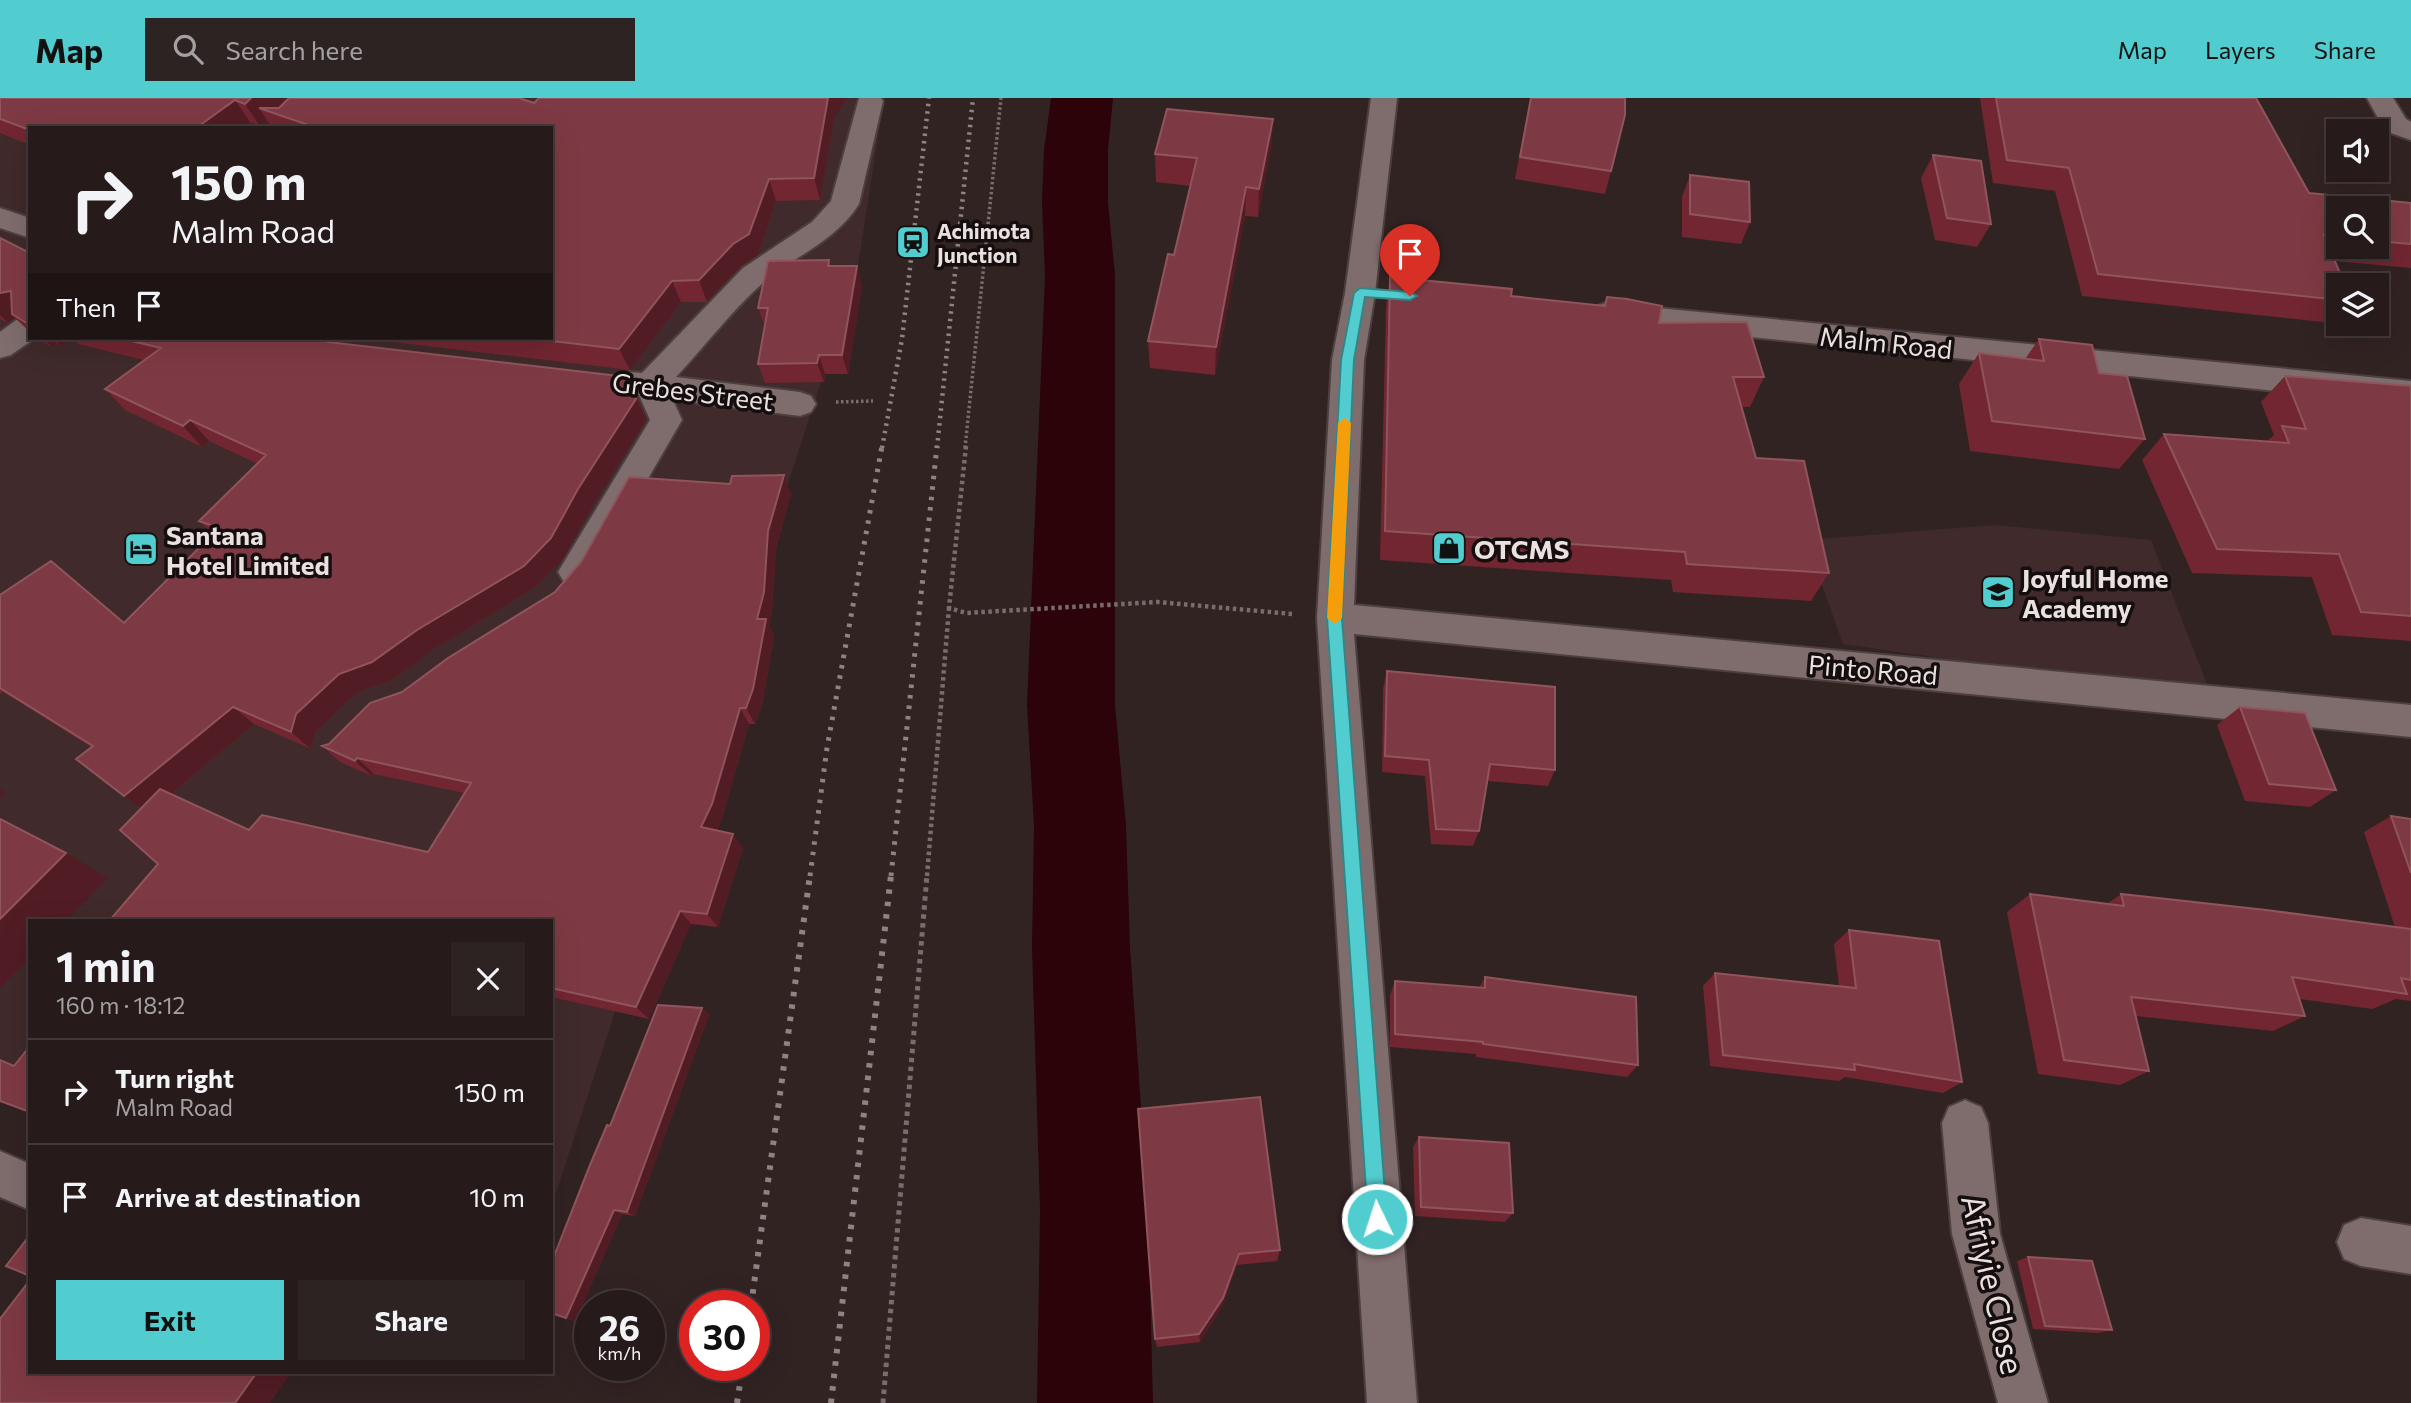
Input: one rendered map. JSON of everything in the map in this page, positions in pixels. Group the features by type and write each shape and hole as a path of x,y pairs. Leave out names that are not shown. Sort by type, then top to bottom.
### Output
{"street":[{"path":"1384,98 1373,293 1348,360 1335,618 1392,1403"},
{"path":"2380,98 2395,125 2411,132"},
{"path":"552,598 578,569 604,520 666,420 650,385 754,275 822,229 845,204 870,101"},
{"path":"0,217 28,228"},
{"name":"Malm Road","path":"1573,311 2411,393"},
{"path":"0,348 28,327"},
{"name":"Grebes Street","path":"604,380 800,404"},
{"name":"Pinto Road","path":"1335,618 2411,721"},
{"name":"Afriyie Close","path":"1965,1123 1976,1234 2023,1403"},
{"path":"0,1174 28,1186"},
{"path":"2361,1242 2411,1250"}],"path":[{"path":"883,1403 949,608 1001,98"},
{"path":"949,608 966,613 1157,602 1335,618"}],"shaded area":[{"path":"0,98 884,98 857,272 553,1202 553,919 28,919 28,1100 0,1091"},
{"name":"Joyful Home Academy","path":"1995,525 2151,540 2212,697 1843,644 1806,540"}],"building":[{"path":"0,98 251,98 245,104 235,100 199,126 28,126 28,129 0,119"},
{"path":"289,98 519,98 534,103 539,98 828,98 814,178 769,179 749,234 733,244 699,280 672,281 619,349 544,340 553,340 553,126 311,126 259,108 279,108"},
{"path":"1531,98 1625,98 1625,115 1611,171 1520,157"},
{"path":"1996,98 2256,98 2309,193 2340,196 2326,196 2324,235 2326,259 2334,259 2340,273 2326,273 2326,299 2098,274 2069,168 2007,160"},
{"path":"1167,109 1273,119 1259,189 1246,187 1216,347 1148,341 1168,254 1174,255 1197,158 1155,154"},
{"path":"1933,155 1981,161 1991,224 1947,218"},
{"path":"1690,175 1749,182 1750,222 1690,214"},
{"path":"2389,201 2411,203 2411,244 2389,242"},
{"path":"0,238 28,252 28,324 12,314 11,291 0,293"},
{"path":"829,260 828,266 857,266 842,355 819,355 817,363 758,364 768,308 758,308 768,261"},
{"path":"1390,277 1512,289 1511,296 1605,306 1607,297 1627,299 1662,306 1659,323 1747,322 1764,377 1733,377 1756,458 1804,461 1829,573 1687,564 1685,552 1385,531"},
{"path":"2039,339 2092,345 2099,373 2127,376 2145,439 1992,421 1979,353 2044,361"},
{"path":"127,340 319,340 627,377 636,399 578,489 551,538 524,566 417,630 372,662 339,674 296,714 291,732 233,707 124,796 76,759 93,746 0,688 0,595 51,561 124,623 219,528 199,521 266,455 190,420 183,426 105,389 161,348"},
{"path":"2285,376 2411,386 2411,616 2361,612 2339,554 2217,549 2164,434 2289,443 2282,426 2306,429"},
{"path":"784,475 768,531 764,592 757,619 766,619 753,689 746,708 740,708 712,804 701,827 733,834 707,914 680,911 636,1007 553,988 553,919 111,919 158,864 120,830 160,789 249,830 262,815 428,852 471,783 357,758 355,761 322,746 329,744 370,703 402,692 448,658 555,592 581,562 629,477 730,484 732,476"},
{"path":"1387,671 1555,687 1555,770 1490,764 1479,831 1436,829 1429,760 1385,756"},
{"path":"2240,707 2305,713 2336,790 2269,784"},
{"path":"2391,816 2411,819 2411,873"},
{"path":"0,819 66,853 0,919"},
{"path":"2030,894 2124,906 2121,894 2411,929 2411,980 2401,978 2407,994 2292,977 2305,1016 2131,997 2149,1071 2064,1060"},
{"path":"1849,930 1939,941 1962,1082 1854,1064 1855,1070 1723,1055 1715,973 1856,988"},
{"path":"1485,977 1636,997 1638,1065 1483,1042 1395,1034 1395,981 1485,988"},
{"path":"658,1005 702,1008 627,1212 614,1210 578,1290 574,1290 574,1300 566,1318 553,1314 553,1259 607,1125 610,1126"},
{"path":"28,1048 28,1111 0,1101 0,1060 14,1066"},
{"path":"1260,1097 1280,1250 1239,1254 1223,1298 1199,1334 1155,1339 1138,1109"},
{"path":"1419,1137 1509,1143 1513,1213 1421,1207"},
{"path":"28,1238 28,1275 6,1266"},
{"path":"2028,1257 2092,1261 2112,1330 2045,1326"},
{"path":"28,1283 28,1374 256,1374 235,1403 0,1403 0,1319"}],"waterway":[{"path":"1082,98 1076,150 1075,202 1080,276 1071,705 1080,826 1081,947 1094,1210 1095,1403"}],"railway":[{"path":"882,448 902,339 929,98"},
{"path":"937,448 973,98"},
{"path":"810,876 827,748 882,446"},
{"path":"891,876 937,446"},
{"path":"753,1290 810,875"},
{"path":"831,1403 891,875"},
{"path":"737,1403 740,1381"}],"slow traffic":[{"path":"1335,618 1345,423"}],"place":[{"name":"Achimota Junction","path":"913,242"},
{"name":"OTCMS","path":"1449,548"},
{"name":"Santana Hotel Limited","path":"141,549"},
{"name":"Joyful Home Academy","path":"1998,592"}],"route":[{"path":"1377,1219 1335,618 1348,360 1360,293 1410,296"}]}
